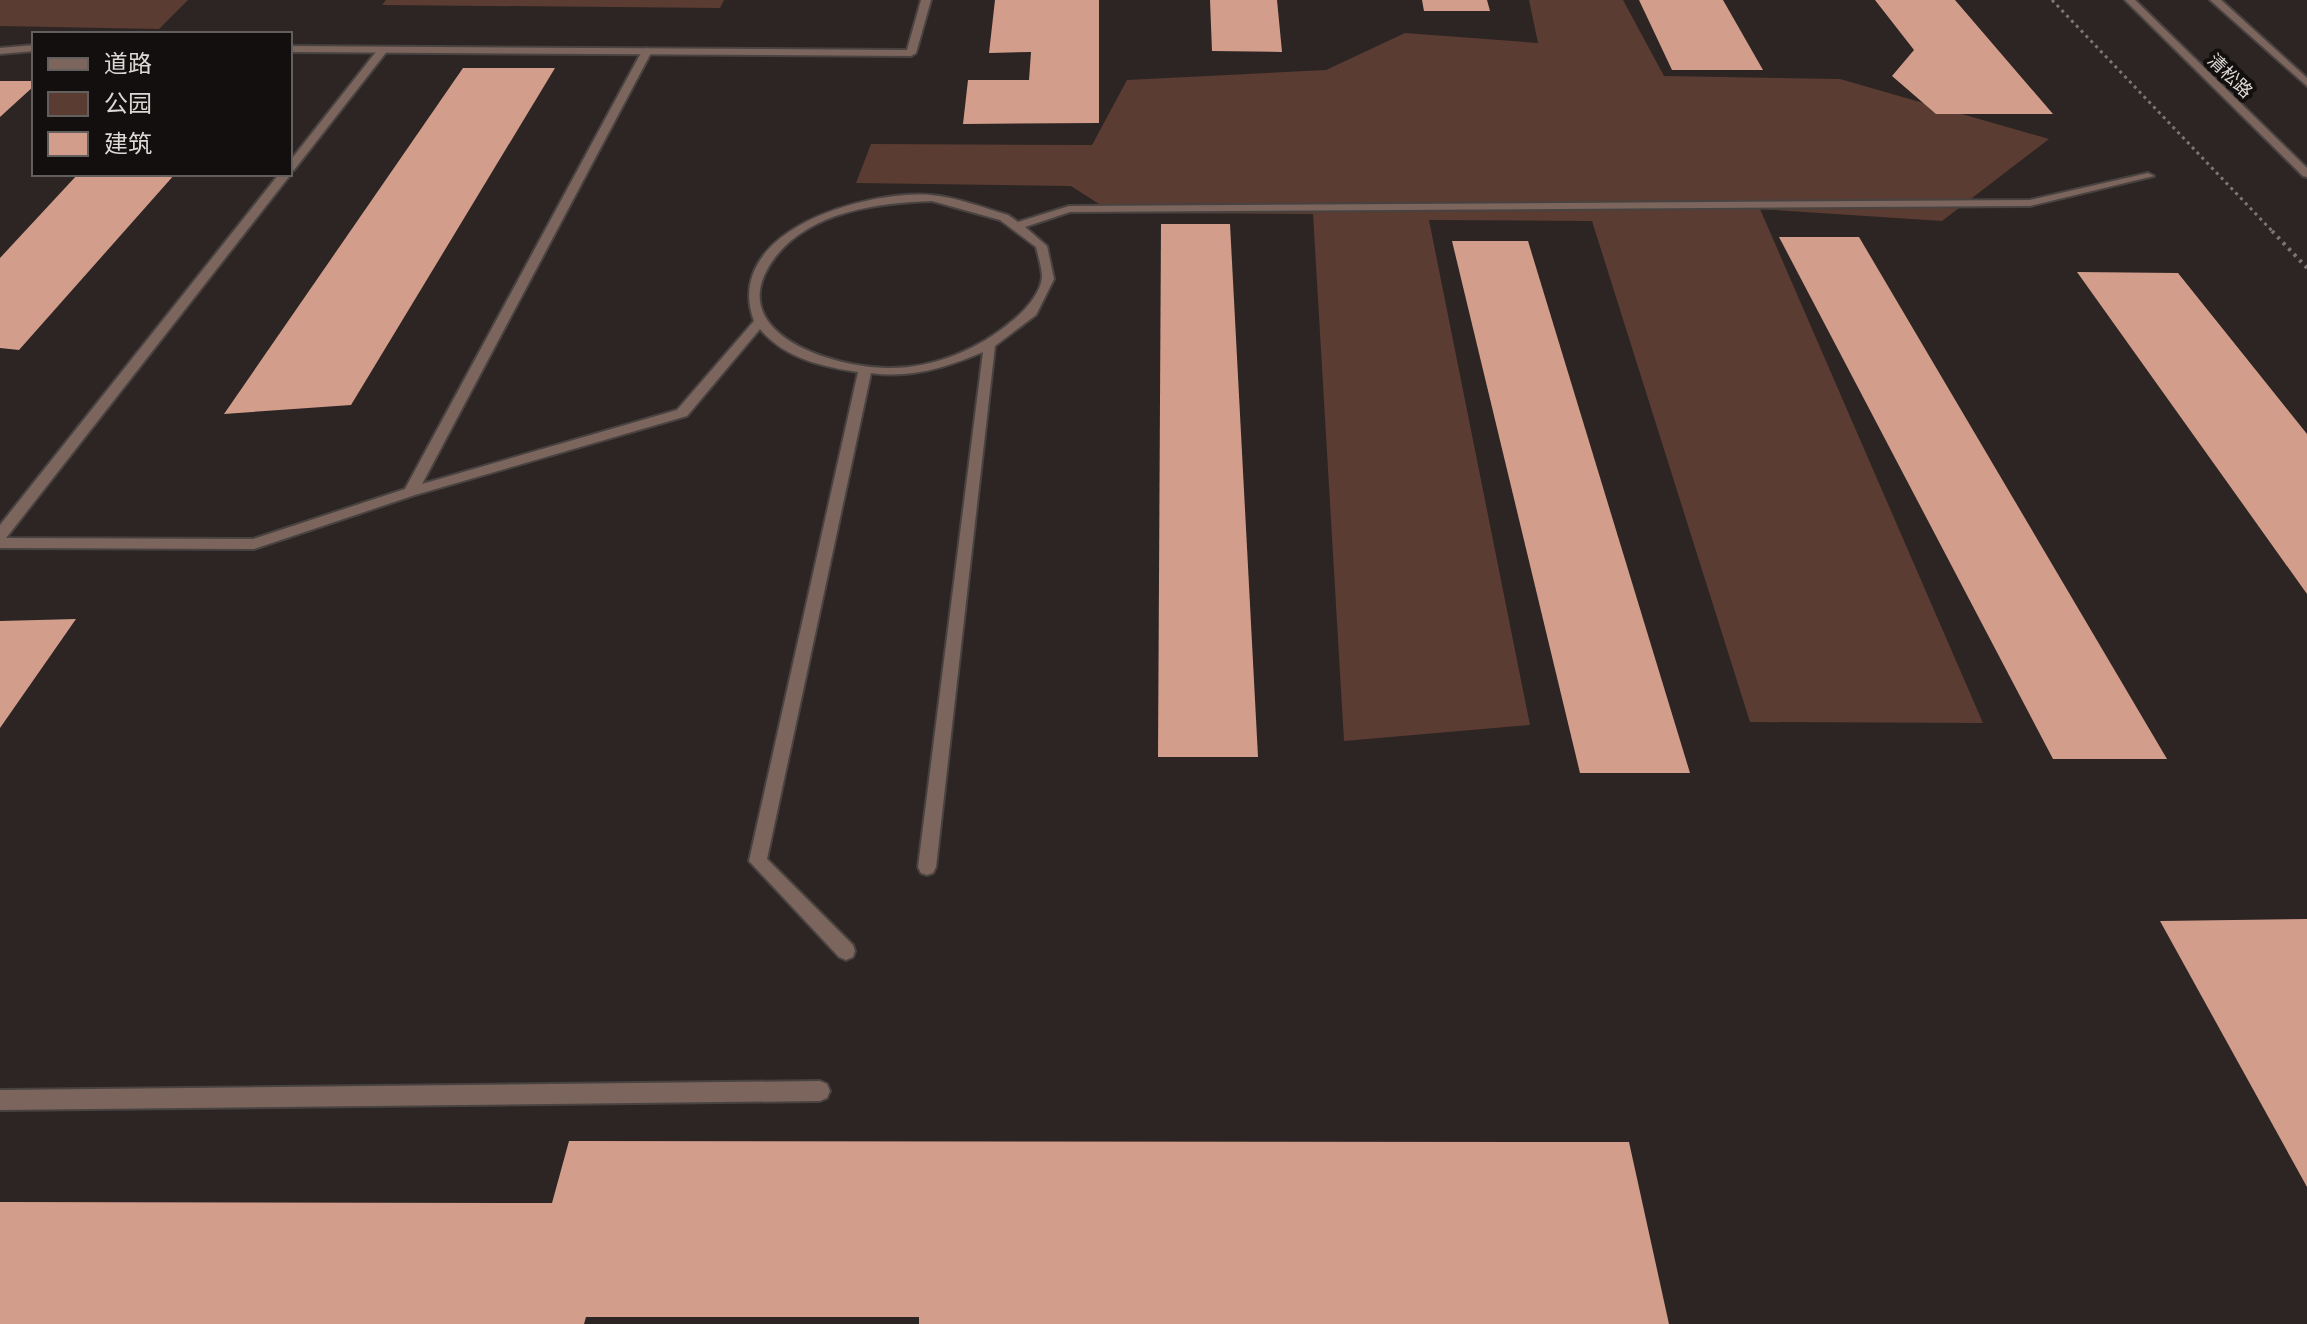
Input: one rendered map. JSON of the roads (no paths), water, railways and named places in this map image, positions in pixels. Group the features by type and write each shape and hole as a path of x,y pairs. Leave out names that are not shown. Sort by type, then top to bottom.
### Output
{"street":[{"path":"292,49 911,53 926,0"},
{"name":"清松路","path":"2130,0 2307,174"},
{"path":"2215,0 2307,83"},
{"path":"0,51 32,48"},
{"path":"292,165 383,50"},
{"path":"410,492 647,51"},
{"path":"0,535 283,176"},
{"path":"1020,225 1069,209 2030,203 2148,176"},
{"path":"932,198 977,204 1020,225 1038,241 1050,268 1045,297 1024,324 990,348 944,364 893,371 843,368 800,354 770,333 755,307 755,279 771,253 801,228 840,210 886,199 932,198"},
{"path":"0,543 254,544 410,492 682,413 762,319"},
{"path":"927,867 990,348"},
{"path":"846,951 758,861 865,369"},
{"path":"0,1100 820,1091"}]}
